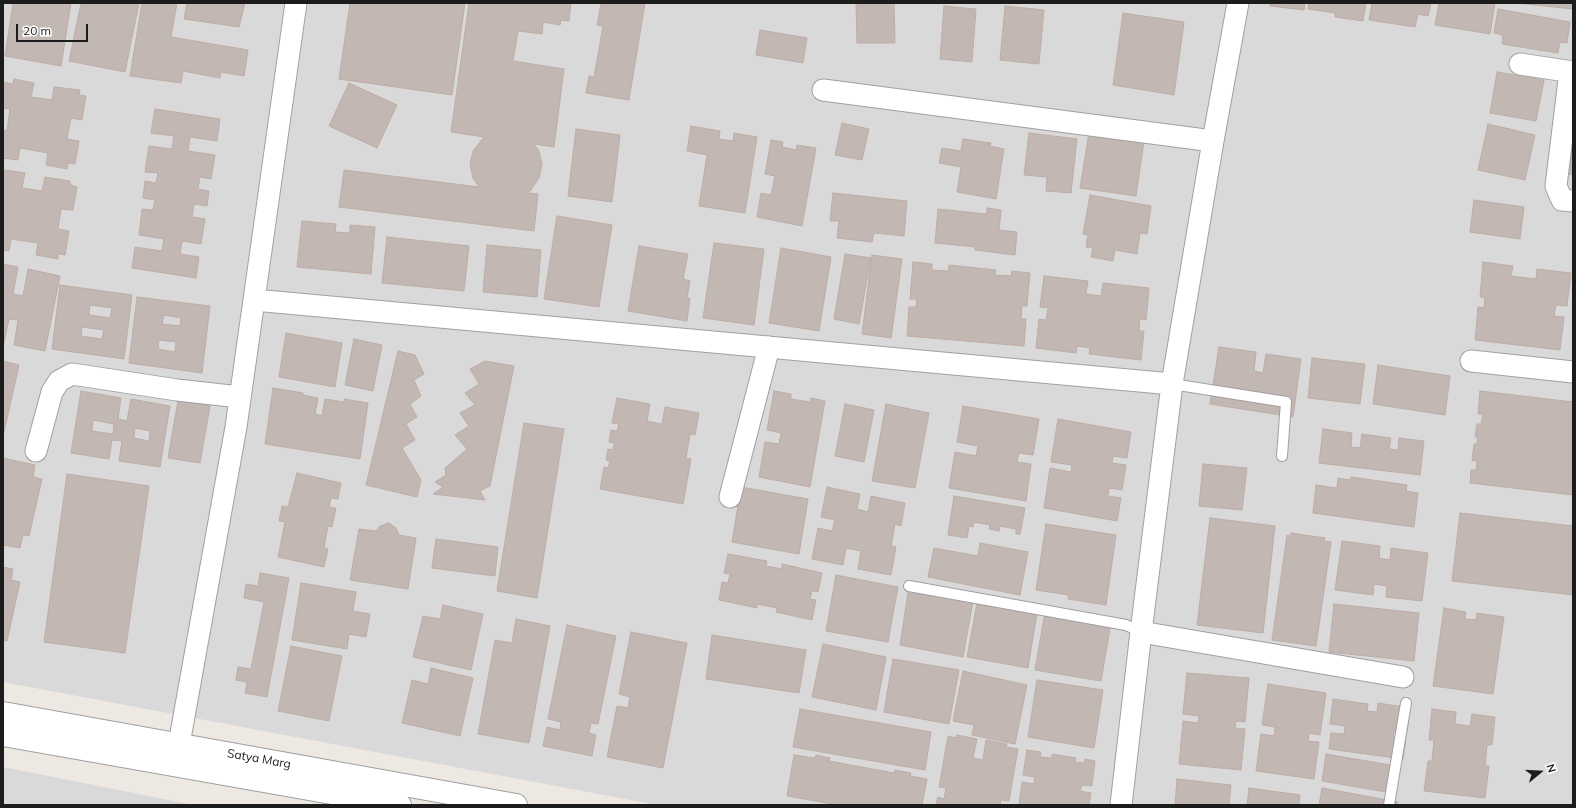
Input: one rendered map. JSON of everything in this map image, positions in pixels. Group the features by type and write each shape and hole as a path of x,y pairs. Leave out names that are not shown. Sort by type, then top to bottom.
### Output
{"street":[{"path":"177,755 240,397 296,3"},
{"path":"1122,805 1141,632 1172,384 1238,3"},
{"path":"1520,64 1572,72 1556,186 1562,200 1573,201"},
{"path":"823,90 1213,141"},
{"path":"254,300 1172,384"},
{"path":"730,497 769,347"},
{"path":"1471,361 1573,372"},
{"path":"36,452 52,392 59,381 72,374 177,390 240,397"},
{"path":"1141,632 1402,676"},
{"name":"Satya Marg","path":"3,713 177,755 400,805"},
{"name":"Satya Marg","path":"3,736 177,755 516,805"}],"lane":[{"path":"1172,384 1286,402 1282,456"},
{"path":"909,586 1126,625 1141,632"},
{"path":"1389,805 1406,703"}],"shaded area":[{"path":"3,3 1573,3 1573,805 657,805 3,682"},
{"path":"3,767 194,805 3,805"}],"building":[{"path":"13,3 71,3 61,66 5,56"},
{"path":"81,3 139,3 125,72 69,61"},
{"path":"142,3 177,3 171,37 248,50 244,76 221,72 220,78 183,71 181,83 130,76"},
{"path":"187,3 245,3 239,27 184,19"},
{"path":"350,3 465,3 452,95 339,79"},
{"path":"469,3 571,3 569,21 561,20 560,25 543,22 542,34 518,31 513,61 564,69 554,147 534,144 539,151 542,165 539,178 531,190 527,193 538,194 534,231 339,207 344,170 479,187 473,178 470,164 473,151 484,137 451,132"},
{"path":"601,3 645,3 629,100 586,93 589,76 594,77 603,26 597,25"},
{"path":"856,3 894,3 895,43 857,43"},
{"path":"1270,3 1305,3 1304,10 1270,6"},
{"path":"1309,3 1366,3 1363,21 1335,17 1335,13 1308,9"},
{"path":"1372,3 1431,3 1428,16 1418,14 1415,27 1369,20"},
{"path":"1439,3 1495,3 1490,34 1435,25"},
{"path":"1516,3 1573,3 1573,9"},
{"path":"944,6 976,9 972,62 940,59"},
{"path":"1005,6 1044,10 1039,64 1000,60"},
{"path":"1498,9 1570,22 1567,43 1560,42 1558,53 1502,44 1503,35 1494,33"},
{"path":"1123,13 1184,22 1174,95 1113,85"},
{"path":"760,30 807,38 803,63 756,55"},
{"path":"1497,72 1544,80 1536,121 1490,113"},
{"path":"14,79 34,83 31,97 52,100 54,87 80,90 79,95 86,96 82,120 71,118 67,139 79,141 75,164 68,163 67,169 46,165 48,153 20,148 18,160 3,158 3,130 7,131 10,109 3,108 3,82 13,84"},
{"path":"349,83 397,105 377,148 329,126"},
{"path":"155,109 220,119 217,141 190,137 188,151 215,155 211,179 200,177 198,189 209,191 207,206 194,204 192,217 205,219 201,244 182,241 180,254 199,257 196,278 132,268 135,247 162,251 164,239 139,235 142,209 153,210 155,200 143,198 145,181 156,183 158,173 145,172 149,146 172,149 174,136 151,133"},
{"path":"1573,121 1573,175 1564,173"},
{"path":"842,123 869,129 862,160 835,155"},
{"path":"1488,124 1535,135 1525,180 1478,170"},
{"path":"691,126 720,131 719,139 733,141 734,133 757,137 745,213 699,206 707,155 687,151"},
{"path":"576,129 620,135 612,202 568,196"},
{"path":"1029,133 1077,139 1071,193 1046,191 1047,177 1024,175"},
{"path":"1089,133 1144,141 1136,196 1080,188"},
{"path":"963,139 991,143 990,146 1004,149 996,199 957,192 961,167 939,163 942,148 961,151"},
{"path":"771,140 783,142 782,147 796,150 797,145 816,148 802,226 757,217 761,193 771,195 775,176 765,174"},
{"path":"5,170 25,173 22,188 42,191 45,177 70,181 70,185 77,187 73,210 61,209 58,229 69,231 65,255 58,254 58,259 36,255 38,243 11,239 9,251 3,250 3,174"},
{"path":"833,193 907,201 904,236 874,233 872,242 837,238 839,221 830,221"},
{"path":"1090,195 1151,206 1147,234 1140,233 1137,254 1115,250 1113,261 1091,257 1093,248 1086,247 1088,235 1083,234"},
{"path":"1474,200 1524,207 1520,239 1470,232"},
{"path":"987,208 1001,210 999,230 1017,232 1015,255 975,250 975,247 935,243 938,209 987,214"},
{"path":"557,216 612,225 599,307 544,299"},
{"path":"302,221 336,224 335,232 350,233 350,225 375,227 371,274 297,267"},
{"path":"387,237 469,246 464,291 382,283"},
{"path":"714,243 764,249 754,325 703,318"},
{"path":"487,245 541,250 537,297 483,292"},
{"path":"639,246 688,254 683,279 690,281 687,298 690,298 687,321 628,311"},
{"path":"781,248 831,257 819,331 769,323"},
{"path":"845,254 871,258 859,324 834,319"},
{"path":"872,255 902,259 891,338 862,334"},
{"path":"913,262 932,264 932,270 948,271 949,265 996,270 995,275 1011,276 1012,271 1030,273 1027,306 1022,306 1021,319 1026,319 1024,346 907,336 909,307 916,307 917,299 910,299"},
{"path":"1483,262 1513,266 1511,276 1536,279 1537,269 1571,273 1567,306 1556,305 1554,316 1564,317 1560,350 1475,340 1478,307 1484,308 1485,298 1480,297"},
{"path":"3,264 18,267 13,294 23,296 28,269 60,276 45,351 14,345 18,320 9,319 3,343"},
{"path":"1044,276 1088,281 1086,294 1101,296 1103,283 1149,288 1146,320 1140,319 1139,331 1144,331 1141,360 1089,354 1090,348 1077,346 1076,353 1036,348 1039,319 1046,320 1048,308 1040,307"},
{"path":"60,285 132,295 124,359 52,349","holes":["90,305 112,308 110,318 89,315","82,327 104,330 102,339 81,336"]},
{"path":"137,297 210,306 202,373 129,363","holes":["164,315 181,318 180,326 162,324","159,340 176,342 175,352 158,349"]},
{"path":"286,333 342,343 335,387 279,377"},
{"path":"354,339 382,345 373,391 345,385"},
{"path":"1219,347 1256,352 1254,371 1263,373 1266,354 1301,359 1293,417 1210,404"},
{"path":"398,351 415,355 424,374 414,380 421,396 410,404 417,417 406,424 415,440 402,448 421,480 417,497 366,485"},
{"path":"1312,358 1365,364 1360,404 1308,398"},
{"path":"3,361 19,365 4,432 3,432"},
{"path":"485,361 514,366 490,486 480,491 485,500 433,494 443,487 435,482 446,475 445,468 467,449 455,435 469,426 460,413 475,405 465,393 479,384 470,369"},
{"path":"1378,365 1450,376 1445,415 1373,404"},
{"path":"273,388 303,393 303,395 318,398 315,414 322,416 325,399 344,402 344,399 368,403 360,459 265,444"},
{"path":"81,391 121,398 118,419 127,421 131,399 170,406 160,467 119,461 122,441 112,440 109,459 71,453","holes":["93,420 114,424 113,434 92,431","135,428 150,431 149,441 134,438"]},
{"path":"774,391 791,394 791,399 810,402 811,398 825,401 810,487 759,477 765,442 779,444 781,433 767,430"},
{"path":"1480,391 1573,402 1573,495 1470,483 1471,470 1476,470 1477,461 1472,460 1474,444 1477,444 1478,437 1475,437 1477,424 1481,424 1483,414 1478,414"},
{"path":"617,398 650,404 647,421 662,424 665,407 699,413 695,435 690,434 686,458 691,459 683,504 600,489 604,467 608,468 610,461 606,460 608,449 613,450 614,443 609,442 611,430 617,431 619,424 612,423"},
{"path":"178,400 210,406 200,463 168,458"},
{"path":"845,404 874,410 864,462 835,456"},
{"path":"886,404 929,413 915,488 872,481"},
{"path":"963,406 1039,419 1033,455 1019,453 1017,462 1031,464 1026,501 949,488 955,452 976,456 978,446 957,442"},
{"path":"1058,419 1131,432 1127,458 1113,456 1112,463 1126,465 1122,490 1109,488 1108,496 1121,498 1117,521 1044,508 1050,468 1071,472 1072,465 1051,462"},
{"path":"524,423 564,429 537,598 497,591"},
{"path":"1323,429 1352,433 1351,447 1360,448 1362,434 1391,438 1389,449 1398,450 1399,438 1424,441 1420,475 1319,463"},
{"path":"3,458 35,465 33,477 42,479 29,536 23,535 20,548 3,545"},
{"path":"1203,464 1247,468 1242,510 1199,506"},
{"path":"297,473 341,483 338,499 331,498 329,507 336,508 332,527 328,526 324,548 328,549 324,567 278,557 285,522 279,521 282,506 288,507"},
{"path":"67,474 149,486 125,653 44,642"},
{"path":"1351,477 1407,485 1406,491 1418,493 1414,527 1313,513 1316,485 1337,488 1338,478 1350,480"},
{"path":"741,487 808,499 799,554 732,542"},
{"path":"827,487 860,494 857,509 868,512 871,496 905,503 901,526 895,524 891,546 896,547 891,575 858,569 861,551 846,548 843,565 812,559 818,528 832,531 835,520 821,517"},
{"path":"954,496 1025,508 1020,534 1016,534 1016,529 1000,526 999,531 989,529 990,525 974,522 973,527 969,526 967,538 948,535"},
{"path":"1460,513 1573,526 1573,595 1452,581"},
{"path":"1210,518 1275,526 1263,633 1197,625"},
{"path":"389,523 396,528 399,535 416,538 408,589 350,580 359,529 376,531 380,526"},
{"path":"1046,524 1116,535 1106,605 1068,599 1069,595 1036,590"},
{"path":"1291,533 1325,538 1324,541 1331,542 1316,646 1272,640 1287,535 1291,536"},
{"path":"436,539 498,547 495,576 432,568"},
{"path":"1342,541 1380,546 1379,558 1390,560 1391,548 1428,553 1422,601 1386,597 1387,586 1374,584 1373,595 1335,590"},
{"path":"980,543 1028,552 1020,595 928,577 934,548 978,556"},
{"path":"728,554 767,561 766,566 782,569 782,564 822,573 818,592 812,591 810,599 816,600 812,620 776,612 777,608 757,604 757,608 719,600 722,582 728,583 730,574 724,573"},
{"path":"3,567 13,569 11,580 20,582 7,641 3,640"},
{"path":"260,573 289,578 267,697 245,693 247,682 236,680 238,667 251,669 264,602 244,598 246,584 258,586"},
{"path":"836,575 898,587 888,642 826,631"},
{"path":"301,583 356,592 353,611 370,614 366,637 349,634 347,649 292,640"},
{"path":"909,586 973,601 963,657 900,645"},
{"path":"977,603 1037,613 1028,668 967,657"},
{"path":"1334,604 1419,613 1414,661 1329,652"},
{"path":"443,605 483,614 471,670 413,657 423,616 440,619"},
{"path":"1444,608 1466,612 1465,619 1476,620 1477,613 1504,617 1493,694 1433,686"},
{"path":"1045,612 1111,623 1101,681 1035,670"},
{"path":"516,619 550,626 529,743 478,734 495,640 512,643"},
{"path":"567,625 616,636 598,724 591,723 589,733 596,735 592,756 543,746 547,727 560,730 561,722 548,719"},
{"path":"631,632 687,643 663,768 607,757 617,706 628,708 630,697 619,694"},
{"path":"712,635 806,650 799,693 706,679"},
{"path":"823,644 886,657 876,710 812,697"},
{"path":"291,646 342,656 329,721 278,711"},
{"path":"893,659 959,670 949,724 884,712"},
{"path":"431,668 473,678 460,736 402,723 412,680 428,684"},
{"path":"963,671 1027,685 1015,744 972,735 974,725 953,721"},
{"path":"1187,673 1249,678 1245,722 1236,721 1235,728 1245,729 1241,770 1179,764 1183,721 1198,723 1199,716 1183,714"},
{"path":"1037,680 1103,690 1094,748 1028,737"},
{"path":"1268,684 1326,693 1320,735 1309,733 1308,741 1319,742 1314,779 1256,771 1261,734 1274,736 1275,727 1262,725"},
{"path":"1333,699 1368,704 1367,711 1377,712 1378,703 1410,708 1407,732 1394,731 1393,738 1406,740 1403,759 1329,749 1331,733 1344,734 1345,726 1330,724"},
{"path":"800,709 931,732 925,770 793,747"},
{"path":"1432,709 1456,712 1455,724 1470,726 1472,714 1495,717 1492,745 1487,745 1485,766 1489,766 1485,798 1424,791 1428,761 1432,761 1434,740 1429,740"},
{"path":"957,735 977,739 973,758 983,760 986,740 1007,744 1006,747 1018,749 1009,801 1001,800 1000,805 936,805 938,797 944,799 946,788 939,787 948,736 957,738"},
{"path":"1027,750 1041,752 1040,757 1052,758 1052,754 1076,758 1075,762 1084,763 1085,759 1095,761 1092,786 1082,785 1080,791 1091,793 1089,805 1019,805 1022,782 1034,784 1035,777 1023,775"},
{"path":"1326,754 1396,766 1392,793 1322,781"},
{"path":"794,755 815,758 816,755 830,758 829,761 894,773 895,770 911,773 910,776 927,779 922,805 838,805 787,796"},
{"path":"1177,779 1231,785 1229,805 1175,805"},
{"path":"1249,788 1300,795 1299,805 1247,805"},
{"path":"1322,788 1398,802 1397,805 1319,805"}]}
